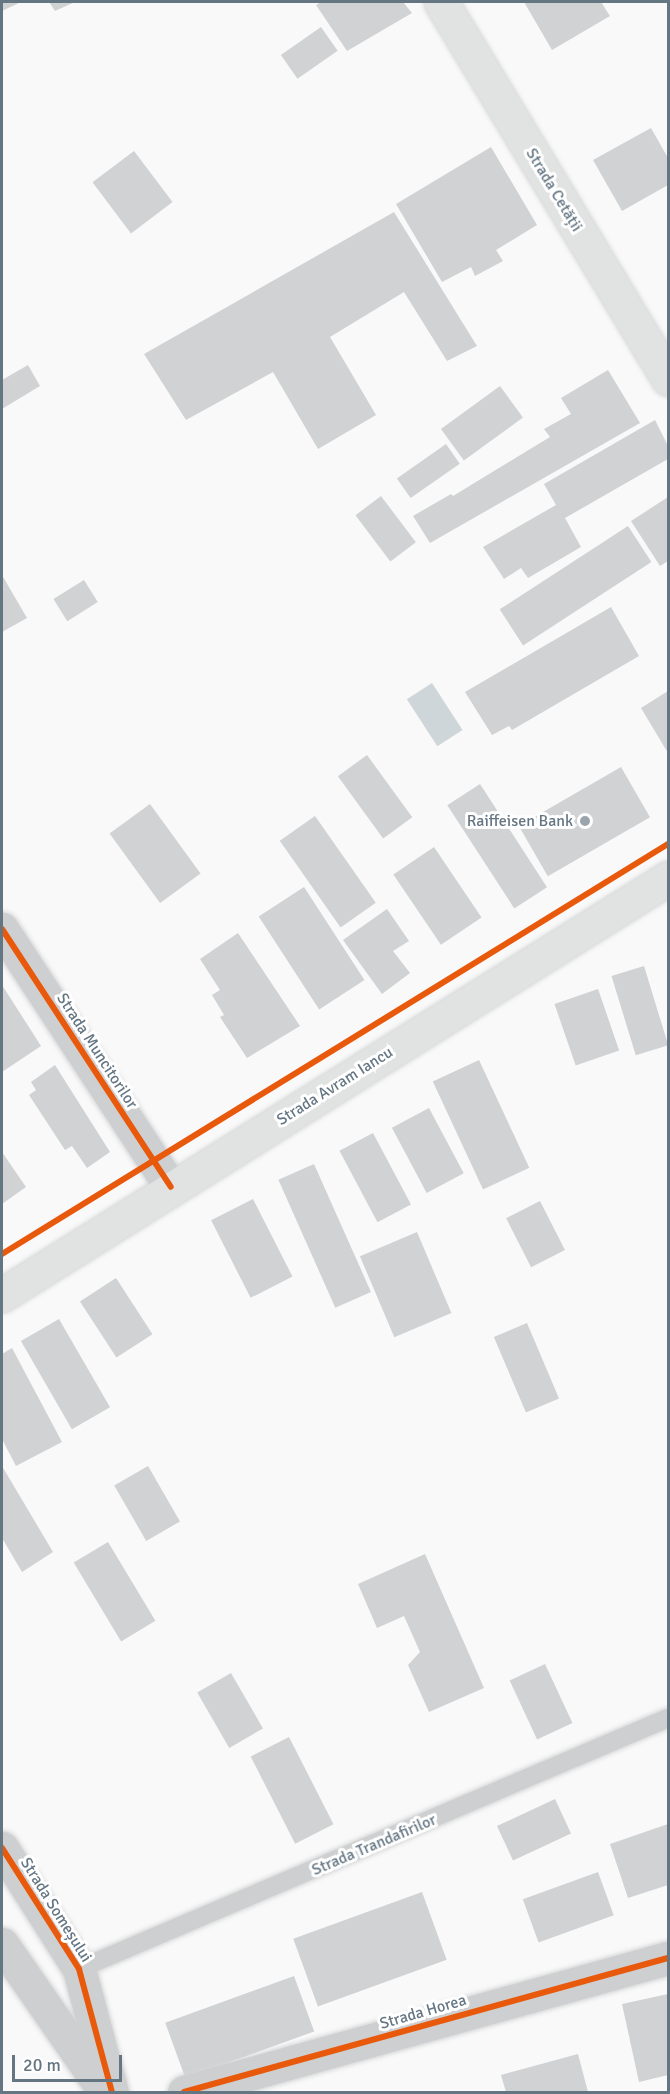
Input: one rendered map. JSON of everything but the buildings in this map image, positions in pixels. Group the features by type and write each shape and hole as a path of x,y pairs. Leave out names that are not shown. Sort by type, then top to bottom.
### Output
{"main road":[{"name":"Strada Cetății","path":"441,2 669,379"},
{"name":"Strada Avram Iancu","path":"2,1295 171,1187 669,878"}],"street":[{"name":"Strada Muncitorilor","path":"2,929 171,1187"},
{"name":"Strada Someșului","path":"2,1848 79,1969 112,2092"},
{"path":"2,1944 105,2092"},
{"name":"Strada Horea","path":"184,2092 669,1958"}],"lane":[{"name":"Strada Trandafirilor","path":"79,1969 669,1718"}],"shaded area":[{"path":"432,683 462,730 437,746 407,699"}],"cycle path":[{"path":"2,1254 668,844"},
{"path":"2,929 171,1187"},
{"path":"2,1848 79,1969 112,2092"},
{"path":"184,2092 668,1958"}],"place":[{"name":"Raiffeisen Bank","path":"585,821"}]}
